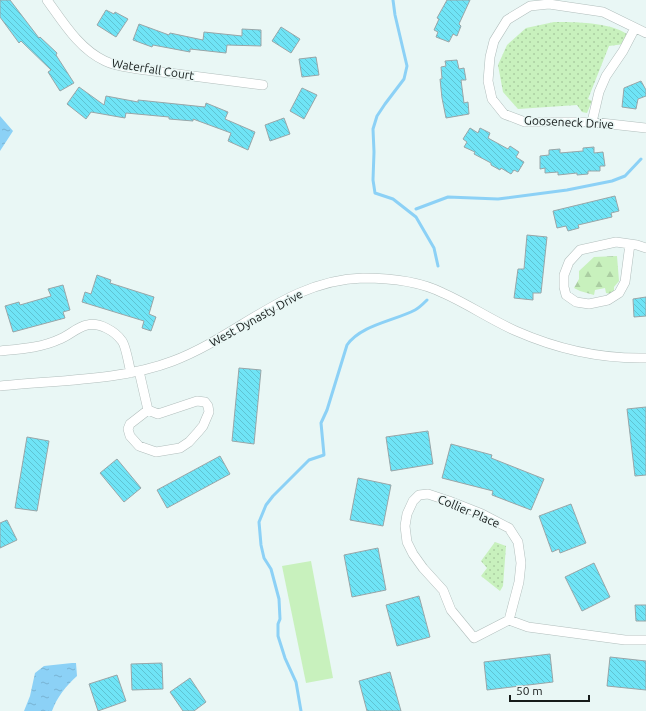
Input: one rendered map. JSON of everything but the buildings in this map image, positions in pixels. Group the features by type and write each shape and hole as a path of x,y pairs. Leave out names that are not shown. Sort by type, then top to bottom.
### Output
{"street":[{"name":"Waterfall Court","path":"47,0 76,39 85,48 104,61 118,66 263,85"},
{"name":"Gooseneck Drive","path":"646,33 603,12 548,4 530,6 507,20 494,41 490,56 488,81 492,99 504,114 525,122 592,122 646,128"},
{"path":"592,122 599,92 606,76 623,51 635,28"},
{"path":"630,244 625,282 619,293 608,300 588,304 576,302 566,295 564,275 569,262 580,250 616,242 638,245 646,248"},
{"name":"West Dynasty Drive","path":"0,386 135,372 157,367 189,355 298,293 325,284 362,278 388,279 406,282 442,292 515,331 553,345 593,355 634,359 646,358"},
{"path":"0,351 40,346 61,339 78,328 94,325 112,331 123,341 148,410 158,414 197,401 205,402 208,406 209,412 204,426 189,442 180,448 156,452 139,446 130,436 128,430 130,424 148,410"},
{"name":"Collier Place","path":"428,494 449,501 482,514 509,528 518,542 521,563 519,582 509,620 474,638 452,610 443,590 423,568 407,542 405,526 407,514 412,501 419,495 428,494"},
{"path":"509,620 528,627 625,640 646,640"}],"green space":[{"path":"554,22 602,25 620,30 627,34 624,44 609,46 588,99 592,101 587,113 582,112 577,105 518,109 503,92 498,65 507,45 526,28"},
{"path":"617,256 619,281 611,294 606,293 605,288 595,290 594,295 574,288 579,279 579,271 594,257"},
{"path":"495,542 506,546 503,586 500,591 481,576 487,568 481,561"},
{"path":"311,561 333,678 306,683 282,566"}],"water":[{"path":"0,116 13,131 0,151"},
{"path":"76,663 77,676 62,692 52,711 24,711 30,696 35,673 44,666"}],"waterway":[{"path":"393,0 407,66 404,79 377,116 373,129 373,180 375,193 393,199 416,217 434,248 438,266"},
{"path":"416,209 448,197 498,199 567,190 612,181 625,176 641,159"},
{"path":"301,711 296,682 285,658 278,636 278,624 280,619 279,599 271,569 264,558 259,522 266,505 273,496 309,460 324,455 321,423 327,410 347,345 353,338 369,328 407,314 420,307 427,300"}]}
